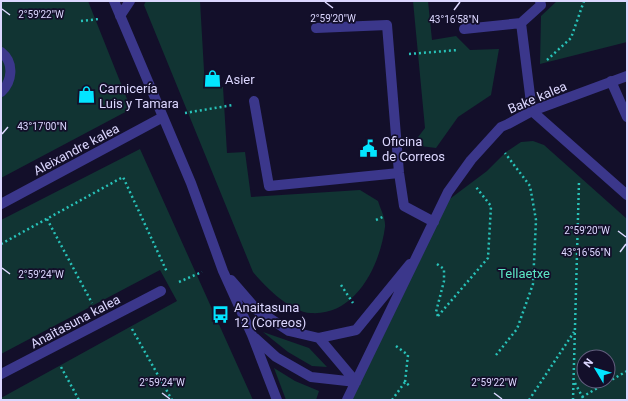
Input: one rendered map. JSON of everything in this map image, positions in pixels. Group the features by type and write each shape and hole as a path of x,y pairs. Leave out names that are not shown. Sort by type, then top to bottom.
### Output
{"street":[{"path":"114,1 191,183 222,267 252,335 277,400"},
{"path":"120,16 130,1"},
{"path":"464,29 521,23 541,5 540,1"},
{"path":"521,23 532,111 627,195"},
{"path":"316,28 387,25 399,173 404,206 434,222"},
{"path":"1,52 8,61 11,70 7,87 1,92"},
{"name":"Bake kalea","path":"347,400 422,249 448,192 464,170 492,137 501,127 532,111 627,76"},
{"path":"611,81 627,117"},
{"path":"254,101 269,186 399,173"},
{"name":"Aleixandre kalea","path":"1,204 163,117"},
{"path":"222,267 257,310 289,331 319,338 356,330 422,249"},
{"name":"Anaitasuna kalea","path":"1,374 161,291"},
{"path":"252,335 276,357 311,377 356,382"},
{"path":"319,338 356,382"}],"path":[{"path":"527,78 571,38 584,1"},
{"path":"421,53 465,49"},
{"path":"163,117 254,101"},
{"path":"492,137 530,186 536,220 532,284 517,328 496,356"},
{"path":"573,400 580,153"},
{"path":"437,264 444,269 444,281 436,312 438,316 488,258 491,206 464,170"},
{"path":"1,244 124,177 173,285"},
{"path":"47,219 102,321"},
{"path":"161,291 222,267"},
{"path":"122,311 172,400"},
{"path":"529,400 575,331"},
{"path":"392,400 405,382 408,355 395,345"},
{"path":"51,348 79,400"},
{"path":"582,397 627,371"},
{"path":"405,382 410,387"},
{"path":"574,382 584,400"},
{"path":"532,400 533,395"}],"green space":[{"path":"1,1 88,1 131,109 1,178"},
{"path":"146,1 200,1 205,88 223,87 227,153 245,152 251,197 360,190 378,201 384,217 385,227 378,257 363,285 353,297 341,306 327,312 303,312 279,298 253,272 144,5"},
{"path":"413,1 428,1 432,40 456,36 470,50 499,49 491,95 458,117 436,148 412,145 425,128"},
{"path":"557,1 627,1 627,42 540,64 541,16"},
{"name":"Tellaetxe","path":"533,141 544,145 627,219 627,400 348,400 443,204 487,171 506,152 521,142"},
{"path":"140,149 253,400 1,400 1,398 177,301 160,270 1,354 1,220"},
{"path":"263,332 309,348 327,367 312,366 288,352"},
{"path":"274,368 295,381 319,391 316,400 286,400"}],"place":[{"name":"Asier","path":"212,79"},
{"name":"Carnicería Luis y Tamara","path":"86,95"},
{"name":"Oficina de Correos","path":"369,148"},
{"name":"Anaitasuna 12 (Correos)","path":"221,314"}]}
